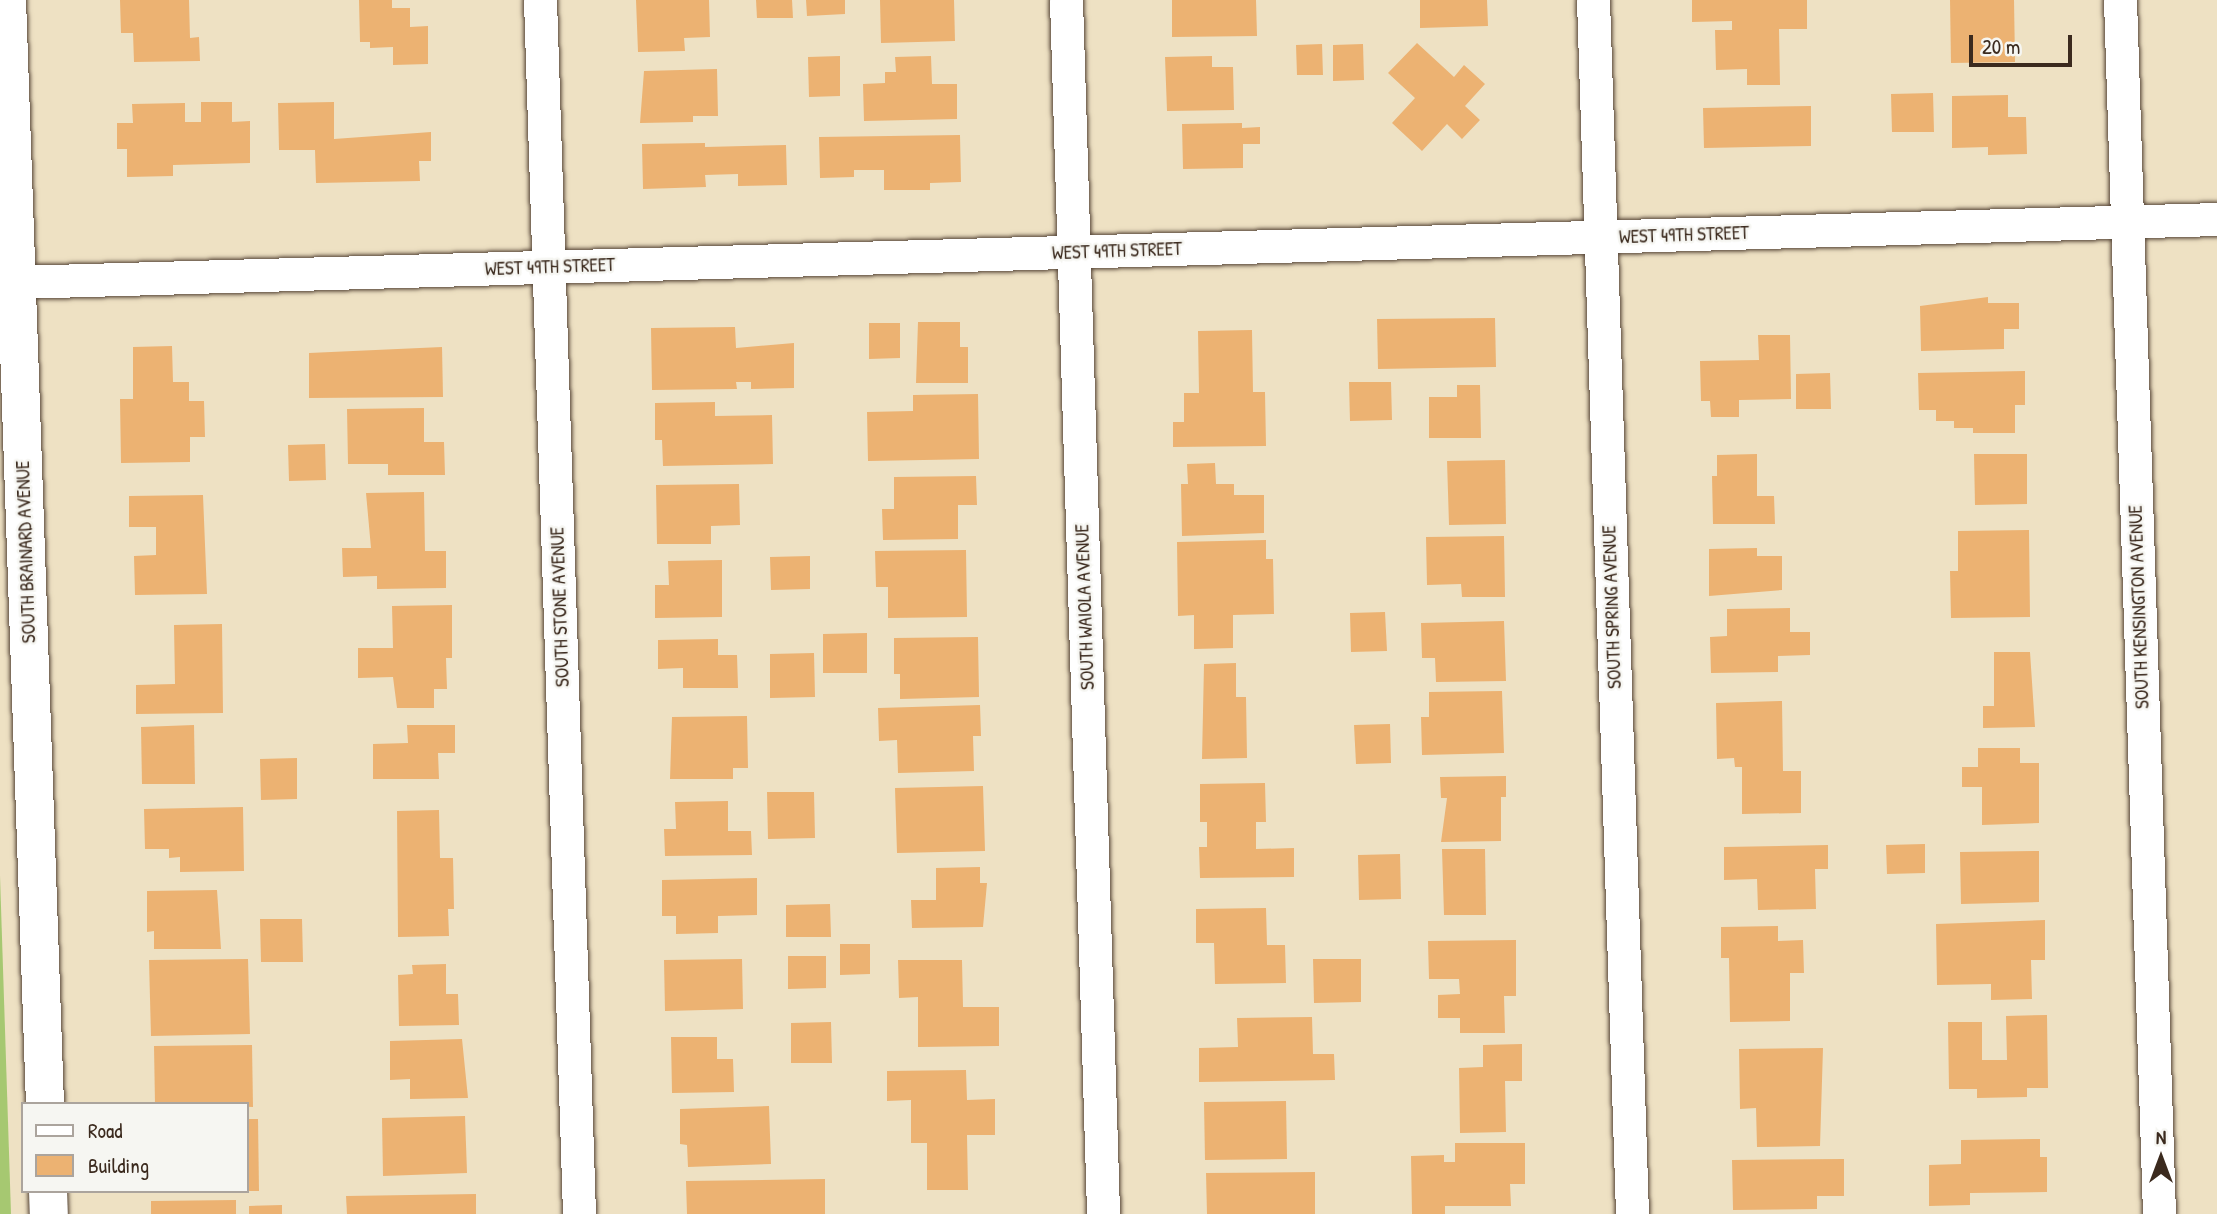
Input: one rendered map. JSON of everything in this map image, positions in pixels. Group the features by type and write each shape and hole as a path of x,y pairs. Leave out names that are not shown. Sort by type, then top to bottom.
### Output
{"street":[{"name":"SOUTH BRAINARD AVENUE","path":"7,0 45,1102"},
{"name":"SOUTH STONE AVENUE","path":"540,0 579,1214"},
{"name":"SOUTH WAIOLA AVENUE","path":"1066,0 1103,1214"},
{"name":"SOUTH SPRING AVENUE","path":"1592,0 1632,1214"},
{"name":"SOUTH KENSINGTON AVENUE","path":"2120,0 2159,1214"},
{"name":"WEST 49TH STREET","path":"17,282 2217,219"},
{"path":"48,1193 49,1214"}],"green space":[{"path":"0,876 11,1214 0,1214"}],"building":[{"path":"120,0 189,0 190,38 199,37 200,61 134,62 133,33 121,33"},
{"path":"359,0 392,0 392,8 410,8 410,27 428,26 428,64 393,65 393,47 370,48 370,42 360,42"},
{"path":"636,0 709,0 710,37 684,38 685,51 638,52"},
{"path":"756,0 792,0 793,18 757,18"},
{"path":"806,0 845,0 845,14 807,16"},
{"path":"880,0 954,0 955,41 881,43"},
{"path":"1172,0 1256,0 1257,36 1172,37"},
{"path":"1420,0 1487,0 1488,26 1420,28"},
{"path":"1692,0 1807,0 1807,29 1779,29 1780,85 1747,85 1747,69 1716,70 1715,30 1732,30 1732,21 1692,22"},
{"path":"1950,0 2014,0 2015,62 1951,63"},
{"path":"1417,43 1454,77 1464,65 1485,84 1465,106 1480,120 1462,139 1447,124 1422,151 1392,123 1415,98 1388,73"},
{"path":"1322,44 1323,75 1297,75 1296,45"},
{"path":"1363,44 1364,80 1333,81 1333,45"},
{"path":"840,56 840,96 809,97 808,57"},
{"path":"931,56 932,84 957,84 957,119 864,121 863,84 885,83 885,72 896,72 895,57"},
{"path":"1212,56 1212,67 1233,67 1234,110 1167,111 1165,57"},
{"path":"717,69 718,116 693,116 693,122 640,123 644,71"},
{"path":"1933,93 1934,132 1892,132 1891,94"},
{"path":"2008,95 2008,117 2026,117 2027,154 1988,155 1988,147 1952,148 1952,96"},
{"path":"201,102 232,102 232,122 250,121 250,163 173,165 173,176 127,177 127,149 117,149 117,123 133,123 132,104 185,103 185,122 201,122"},
{"path":"334,102 334,139 431,132 431,161 419,161 420,181 316,183 315,150 279,150 278,103"},
{"path":"1811,106 1811,146 1704,148 1703,108"},
{"path":"1242,123 1242,128 1260,127 1260,144 1243,144 1243,168 1183,169 1182,124"},
{"path":"960,135 961,182 930,183 930,190 884,190 884,170 854,170 854,177 820,178 819,137"},
{"path":"705,143 705,147 786,145 787,185 738,186 738,174 705,175 706,187 643,189 642,144"},
{"path":"1988,297 1988,303 2019,303 2019,329 2004,329 2004,349 1921,351 1920,306"},
{"path":"1495,318 1496,367 1378,369 1377,319"},
{"path":"918,322 960,322 960,347 968,347 968,383 916,383"},
{"path":"869,323 900,323 900,358 869,359"},
{"path":"735,327 736,348 794,343 794,388 751,389 751,382 736,382 737,389 652,390 651,328"},
{"path":"1252,330 1253,392 1265,392 1266,446 1173,447 1173,422 1184,422 1184,393 1199,393 1198,331"},
{"path":"1758,335 1790,335 1791,399 1739,400 1739,417 1711,417 1710,401 1701,401 1700,361 1759,360"},
{"path":"172,346 173,382 189,382 189,401 204,401 205,437 190,437 190,462 121,463 120,399 133,399 133,347"},
{"path":"442,347 443,397 309,398 309,353"},
{"path":"2025,371 2025,405 2015,405 2015,433 1973,433 1973,428 1954,428 1954,421 1936,421 1936,410 1919,410 1918,373"},
{"path":"1830,373 1831,409 1796,409 1796,374"},
{"path":"1349,382 1391,382 1392,420 1350,421"},
{"path":"1457,385 1480,385 1481,438 1429,438 1429,397 1457,397"},
{"path":"978,394 979,459 868,461 867,412 913,411 913,395"},
{"path":"715,402 715,416 772,415 773,464 663,466 662,440 655,440 655,403"},
{"path":"424,408 424,442 444,442 445,475 388,475 388,464 348,464 347,409"},
{"path":"325,444 326,480 289,481 288,445"},
{"path":"1757,454 1757,496 1774,496 1775,524 1713,524 1712,476 1717,476 1717,455"},
{"path":"1974,454 2027,454 2027,504 1975,505"},
{"path":"1505,460 1506,524 1449,525 1447,461"},
{"path":"1215,463 1216,484 1234,484 1234,495 1264,495 1264,533 1182,536 1181,484 1188,484 1187,464"},
{"path":"976,476 977,505 958,505 958,539 883,540 882,509 894,509 894,477"},
{"path":"739,484 740,525 711,526 711,544 657,544 656,485"},
{"path":"424,492 425,551 446,551 446,588 377,589 377,576 343,577 342,548 371,548 366,493"},
{"path":"203,495 207,594 135,595 134,556 156,555 156,527 129,527 129,496"},
{"path":"2029,530 2030,617 1951,618 1950,571 1958,571 1958,531"},
{"path":"1504,536 1505,597 1462,597 1461,584 1427,585 1426,537"},
{"path":"1266,540 1266,559 1273,559 1274,614 1233,615 1233,648 1194,649 1194,615 1178,616 1177,542"},
{"path":"1757,548 1757,556 1782,556 1782,590 1709,596 1709,549"},
{"path":"966,550 967,617 888,618 888,587 876,587 875,551"},
{"path":"810,556 810,589 771,590 770,557"},
{"path":"722,560 722,617 655,618 655,585 669,585 668,561"},
{"path":"452,605 452,658 446,658 447,689 434,689 434,708 397,708 393,677 358,678 358,648 393,648 392,606"},
{"path":"1790,608 1790,632 1810,632 1810,655 1778,656 1778,672 1711,673 1710,637 1727,636 1727,609"},
{"path":"1385,612 1387,651 1351,652 1350,613"},
{"path":"1504,621 1506,681 1436,682 1435,658 1422,658 1421,623"},
{"path":"222,624 223,713 136,714 136,685 175,684 174,625"},
{"path":"867,633 867,673 823,673 823,634"},
{"path":"978,637 979,697 900,699 900,674 894,674 894,638"},
{"path":"718,639 718,655 737,655 738,688 683,688 683,668 658,669 658,640"},
{"path":"1994,652 2030,652 2035,727 1983,728 1983,706 1994,706"},
{"path":"814,653 815,697 770,698 770,654"},
{"path":"1236,663 1236,697 1246,697 1247,758 1202,759 1204,664"},
{"path":"1502,691 1504,753 1422,755 1421,717 1429,717 1429,692"},
{"path":"1782,701 1783,771 1801,771 1801,813 1742,814 1742,767 1735,767 1734,758 1717,759 1716,703"},
{"path":"980,705 981,736 973,736 974,771 898,773 897,740 879,741 878,708"},
{"path":"747,716 748,768 733,768 733,779 670,779 672,717"},
{"path":"1390,724 1391,763 1356,764 1354,725"},
{"path":"194,725 195,784 142,784 141,727"},
{"path":"407,725 455,725 455,753 438,753 439,779 373,779 373,744 408,743"},
{"path":"1978,748 2020,748 2020,763 2039,763 2039,823 1982,825 1982,787 1962,787 1962,767 1978,767"},
{"path":"297,758 297,799 261,800 260,759"},
{"path":"1506,776 1506,797 1501,797 1501,841 1441,842 1447,798 1441,798 1440,777"},
{"path":"1265,783 1266,822 1256,822 1256,849 1294,848 1294,877 1200,878 1199,847 1207,847 1207,822 1200,822 1200,784"},
{"path":"983,786 985,851 897,853 895,788"},
{"path":"767,792 814,792 815,838 768,839"},
{"path":"728,801 728,831 751,831 752,855 665,856 664,829 676,829 675,802"},
{"path":"243,807 244,871 180,872 180,857 169,858 169,849 145,849 144,809"},
{"path":"439,810 440,858 453,858 454,909 448,909 449,936 398,937 397,811"},
{"path":"1925,844 1925,873 1887,874 1886,845"},
{"path":"1828,845 1828,869 1815,869 1816,909 1758,910 1757,879 1724,880 1724,847"},
{"path":"1442,849 1485,849 1486,915 1444,915"},
{"path":"2039,851 2039,902 1961,904 1960,852"},
{"path":"1400,854 1401,899 1359,900 1358,855"},
{"path":"980,867 980,883 987,883 983,927 912,928 911,900 936,900 936,868"},
{"path":"757,878 757,915 718,916 718,933 676,934 676,916 662,916 662,880"},
{"path":"217,890 221,949 154,949 154,931 147,932 147,891"},
{"path":"830,904 831,937 786,937 786,905"},
{"path":"1266,908 1267,945 1285,945 1286,983 1215,984 1214,943 1196,943 1196,909"},
{"path":"260,919 302,919 303,962 261,962"},
{"path":"2045,920 2045,960 2031,960 2032,999 1991,1000 1991,984 1937,985 1936,924"},
{"path":"1778,926 1778,941 1803,940 1804,973 1790,973 1790,1021 1730,1022 1729,958 1721,958 1721,927"},
{"path":"1516,940 1516,996 1504,996 1505,1033 1460,1033 1460,1018 1438,1018 1438,995 1460,994 1459,979 1429,979 1428,941"},
{"path":"840,944 870,944 870,974 840,975"},
{"path":"788,956 826,956 826,988 788,989"},
{"path":"248,959 250,1034 151,1036 149,960"},
{"path":"742,959 743,1009 665,1011 664,960"},
{"path":"1313,959 1361,959 1361,1002 1314,1003"},
{"path":"898,960 962,960 963,1007 999,1007 999,1046 918,1047 918,997 899,998"},
{"path":"446,964 446,994 458,994 459,1025 399,1026 398,975 413,974 412,965"},
{"path":"2047,1015 2048,1088 2027,1088 2027,1097 1977,1098 1977,1089 1949,1089 1948,1022 1982,1022 1982,1060 2007,1060 2006,1016"},
{"path":"1312,1017 1313,1054 1334,1054 1335,1080 1199,1082 1199,1048 1238,1047 1237,1018"},
{"path":"831,1022 832,1063 791,1063 791,1023"},
{"path":"671,1037 717,1037 717,1059 733,1059 734,1092 672,1093"},
{"path":"462,1039 468,1098 410,1099 410,1079 390,1080 390,1041"},
{"path":"1522,1044 1522,1081 1505,1081 1506,1132 1460,1133 1459,1068 1483,1067 1483,1045"},
{"path":"252,1045 253,1107 248,1107 248,1102 155,1102 154,1046"},
{"path":"1823,1048 1820,1146 1757,1147 1756,1108 1740,1109 1739,1049"},
{"path":"966,1070 967,1100 995,1099 995,1135 967,1135 968,1190 927,1190 927,1143 911,1143 911,1100 887,1101 887,1071"},
{"path":"1286,1101 1287,1159 1205,1160 1204,1102"},
{"path":"769,1106 771,1164 688,1167 687,1145 680,1144 680,1109"},
{"path":"465,1116 467,1173 383,1176 382,1118"},
{"path":"248,1119 258,1119 259,1191 248,1191"},
{"path":"2040,1139 2040,1157 2047,1157 2047,1192 1970,1193 1970,1205 1929,1206 1929,1165 1961,1164 1961,1140"},
{"path":"1455,1143 1525,1143 1525,1184 1510,1184 1511,1206 1445,1206 1445,1214 1412,1214 1411,1156 1444,1155 1444,1162 1455,1162"},
{"path":"1844,1159 1844,1196 1817,1196 1817,1209 1733,1210 1732,1160"},
{"path":"1315,1172 1315,1214 1207,1214 1206,1173"},
{"path":"825,1179 825,1214 687,1214 686,1181"},
{"path":"476,1194 476,1214 347,1214 346,1196"},
{"path":"236,1200 236,1214 151,1214 151,1201"},
{"path":"282,1205 282,1214 249,1214 249,1206"}]}
